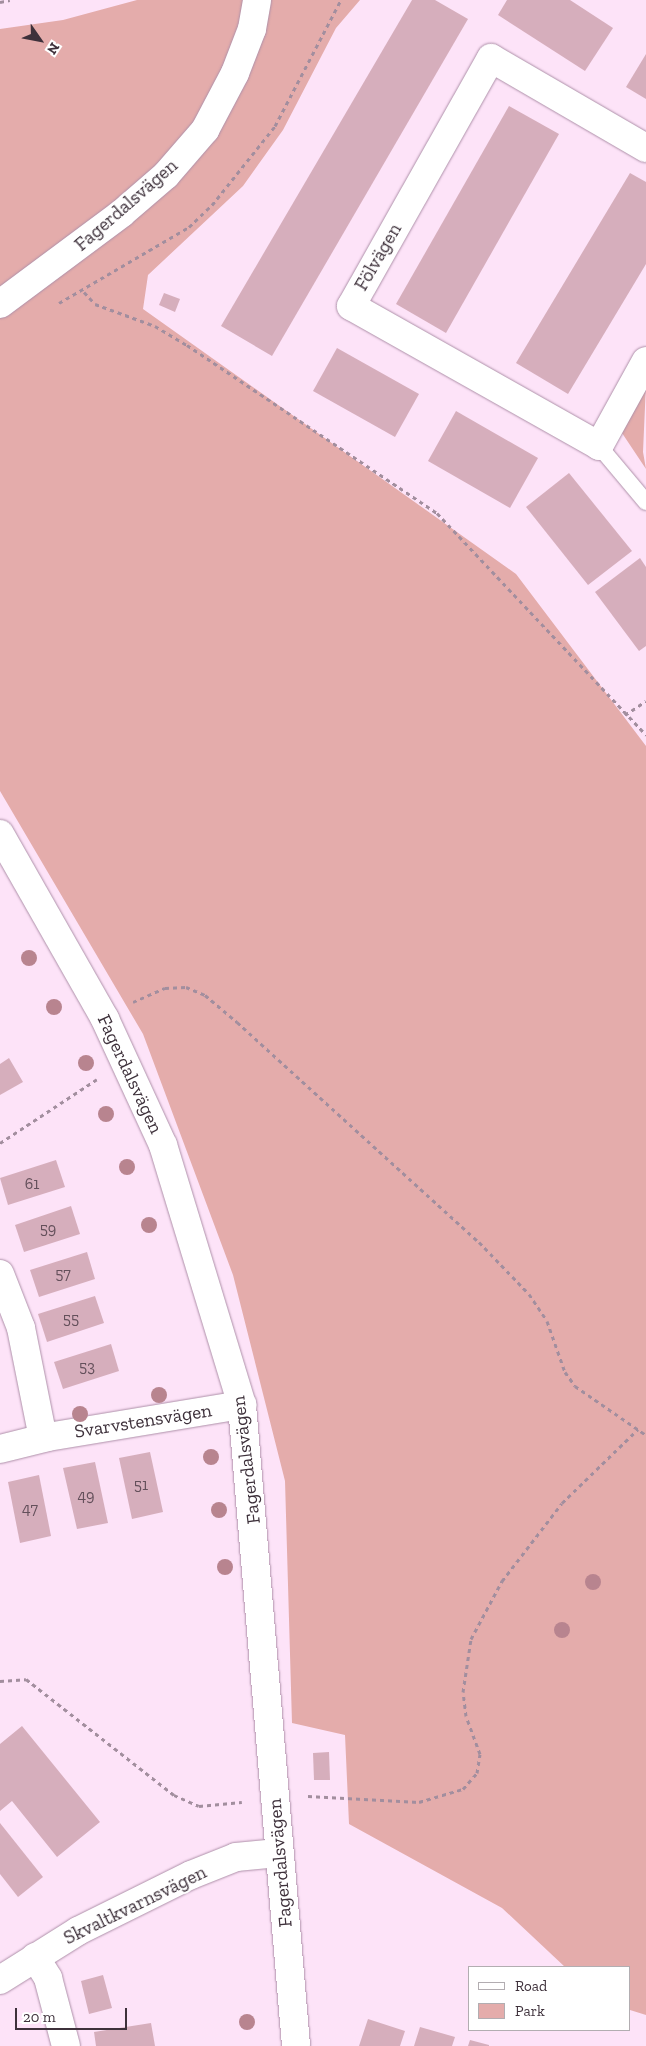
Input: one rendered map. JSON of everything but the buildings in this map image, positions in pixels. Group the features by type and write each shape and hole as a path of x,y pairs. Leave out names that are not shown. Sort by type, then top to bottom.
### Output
{"street":[{"name":"Fagerdalsvägen","path":"0,304 129,206 166,175 205,130 236,73 252,29 257,0"},
{"name":"Fölvägen","path":"599,446 351,306 492,58 646,148"},
{"path":"599,446 646,361"},
{"name":"Fagerdalsvägen","path":"0,834 105,1019 163,1145 242,1405 278,1853 296,2046"},
{"path":"0,1274 21,1328 43,1438"},
{"name":"Svarvstensvägen","path":"0,1449 43,1438 242,1405"},
{"name":"Skvaltkvarnsvägen","path":"0,1980 35,1957 191,1875 236,1858 278,1853"},
{"path":"35,1957 48,1978 66,2046"}],"lane":[{"path":"599,446 646,502"}],"path":[{"path":"0,2 10,0"},
{"path":"84,292 95,304 156,326 187,345 437,514 625,715 646,735"},
{"path":"625,715 646,701"},
{"path":"105,1019 165,988 186,987 206,995 485,1249 529,1294 547,1322 564,1372 575,1386 646,1435"},
{"path":"0,1144 101,1077"},
{"path":"0,1681 26,1679 174,1795 199,1806 274,1799 419,1802 464,1789 477,1773 480,1754 466,1716 464,1692 471,1640 502,1581 562,1502 638,1429"}],"green space":[{"path":"137,0 360,0 336,28 283,130 243,186 148,275 143,309 516,574 646,746 646,2015 631,2010 631,1966 564,1966 502,1908 349,1824 345,1735 292,1723 285,1481 233,1275 143,1034 0,791 0,29 63,20"},
{"path":"646,384 643,452 646,469 620,430"}]}
